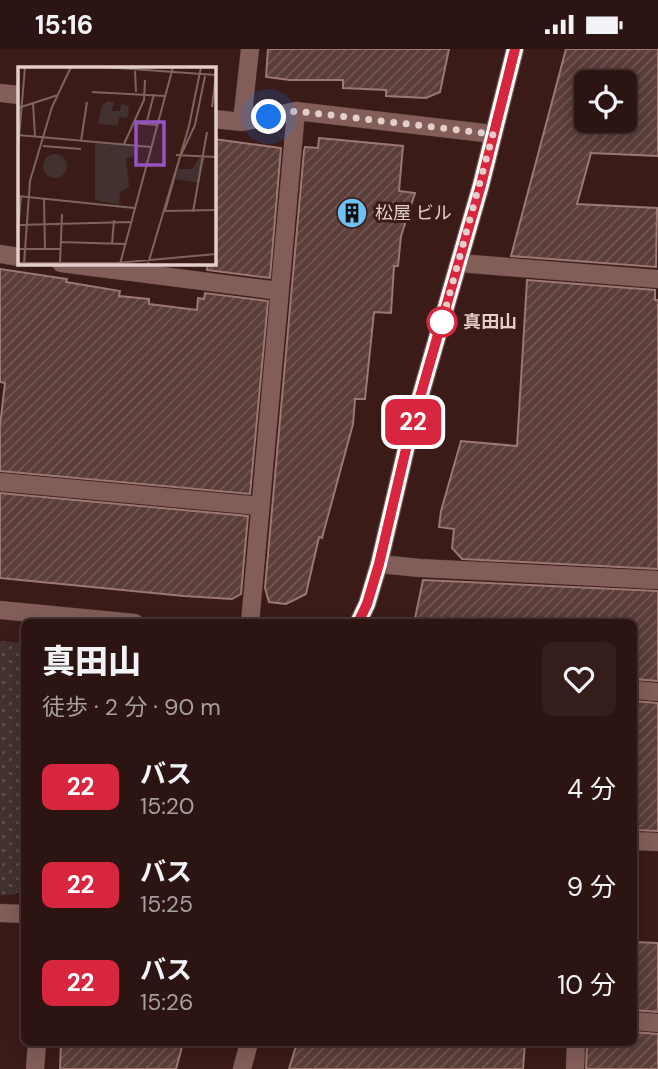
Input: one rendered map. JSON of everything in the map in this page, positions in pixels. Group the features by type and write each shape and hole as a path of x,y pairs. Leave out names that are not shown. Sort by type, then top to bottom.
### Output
{"street":[{"path":"242,122 250,49"},
{"path":"360,619 379,564 410,432 459,263 515,49"},
{"path":"0,93 18,95"},
{"path":"250,619 296,111"},
{"path":"215,119 242,122 296,111 493,134"},
{"path":"0,254 18,257"},
{"path":"459,263 658,279"},
{"path":"69,264 279,291"},
{"path":"0,482 260,506"},
{"path":"379,564 420,569 658,580"},
{"path":"0,610 59,619"},
{"path":"637,690 658,692"},
{"path":"637,841 658,842"},
{"path":"0,913 21,914"},
{"path":"637,1021 658,1023"},
{"path":"35,1069 37,1046"},
{"path":"242,1069 248,1046"},
{"path":"575,1069 576,1046"}],"shaded area":[{"path":"0,641 21,643 21,889 14,895 0,895"}],"building":[{"path":"268,49 449,49 440,92 426,98 386,96 386,90 343,88 343,80 266,77"},
{"path":"566,49 658,49 658,156 591,153 577,204 657,208 656,267 511,256"},
{"path":"319,138 403,146 399,191 415,193 401,236 398,266 394,266 391,313 374,312 365,399 355,399 353,424 322,538 319,537 306,594 286,604 269,602 265,588 304,151 305,147 318,148"},
{"path":"215,139 281,148 270,278 207,270 208,264 215,264"},
{"path":"0,269 67,279 66,282 120,291 119,296 149,299 149,304 197,310 198,298 204,299 205,293 268,301 250,494 0,471 0,426 5,383 0,382"},
{"path":"527,280 655,290 655,300 658,300 658,569 462,559 452,548 454,529 439,527 461,441 517,446"},
{"path":"0,493 248,516 241,594 232,599 184,596 0,578"},
{"path":"423,580 658,591 658,681 637,679 637,619 415,619"},
{"path":"637,701 658,703 658,831 637,830"},
{"path":"637,942 658,943 658,1012 637,1010"},
{"path":"637,1032 658,1034 658,1069 586,1069 587,1046 637,1046"},
{"path":"61,1046 182,1046 176,1069 60,1069"},
{"path":"296,1046 525,1046 523,1069 289,1069"}],"bus line":[{"name":"22","path":"360,619 379,564 410,432 481,185 515,49"}],"place":[{"name":"松屋 ビル","path":"352,213"},
{"name":"真田山","path":"442,322"}],"route":[{"path":"269,117 296,111 493,134 442,322"}]}
